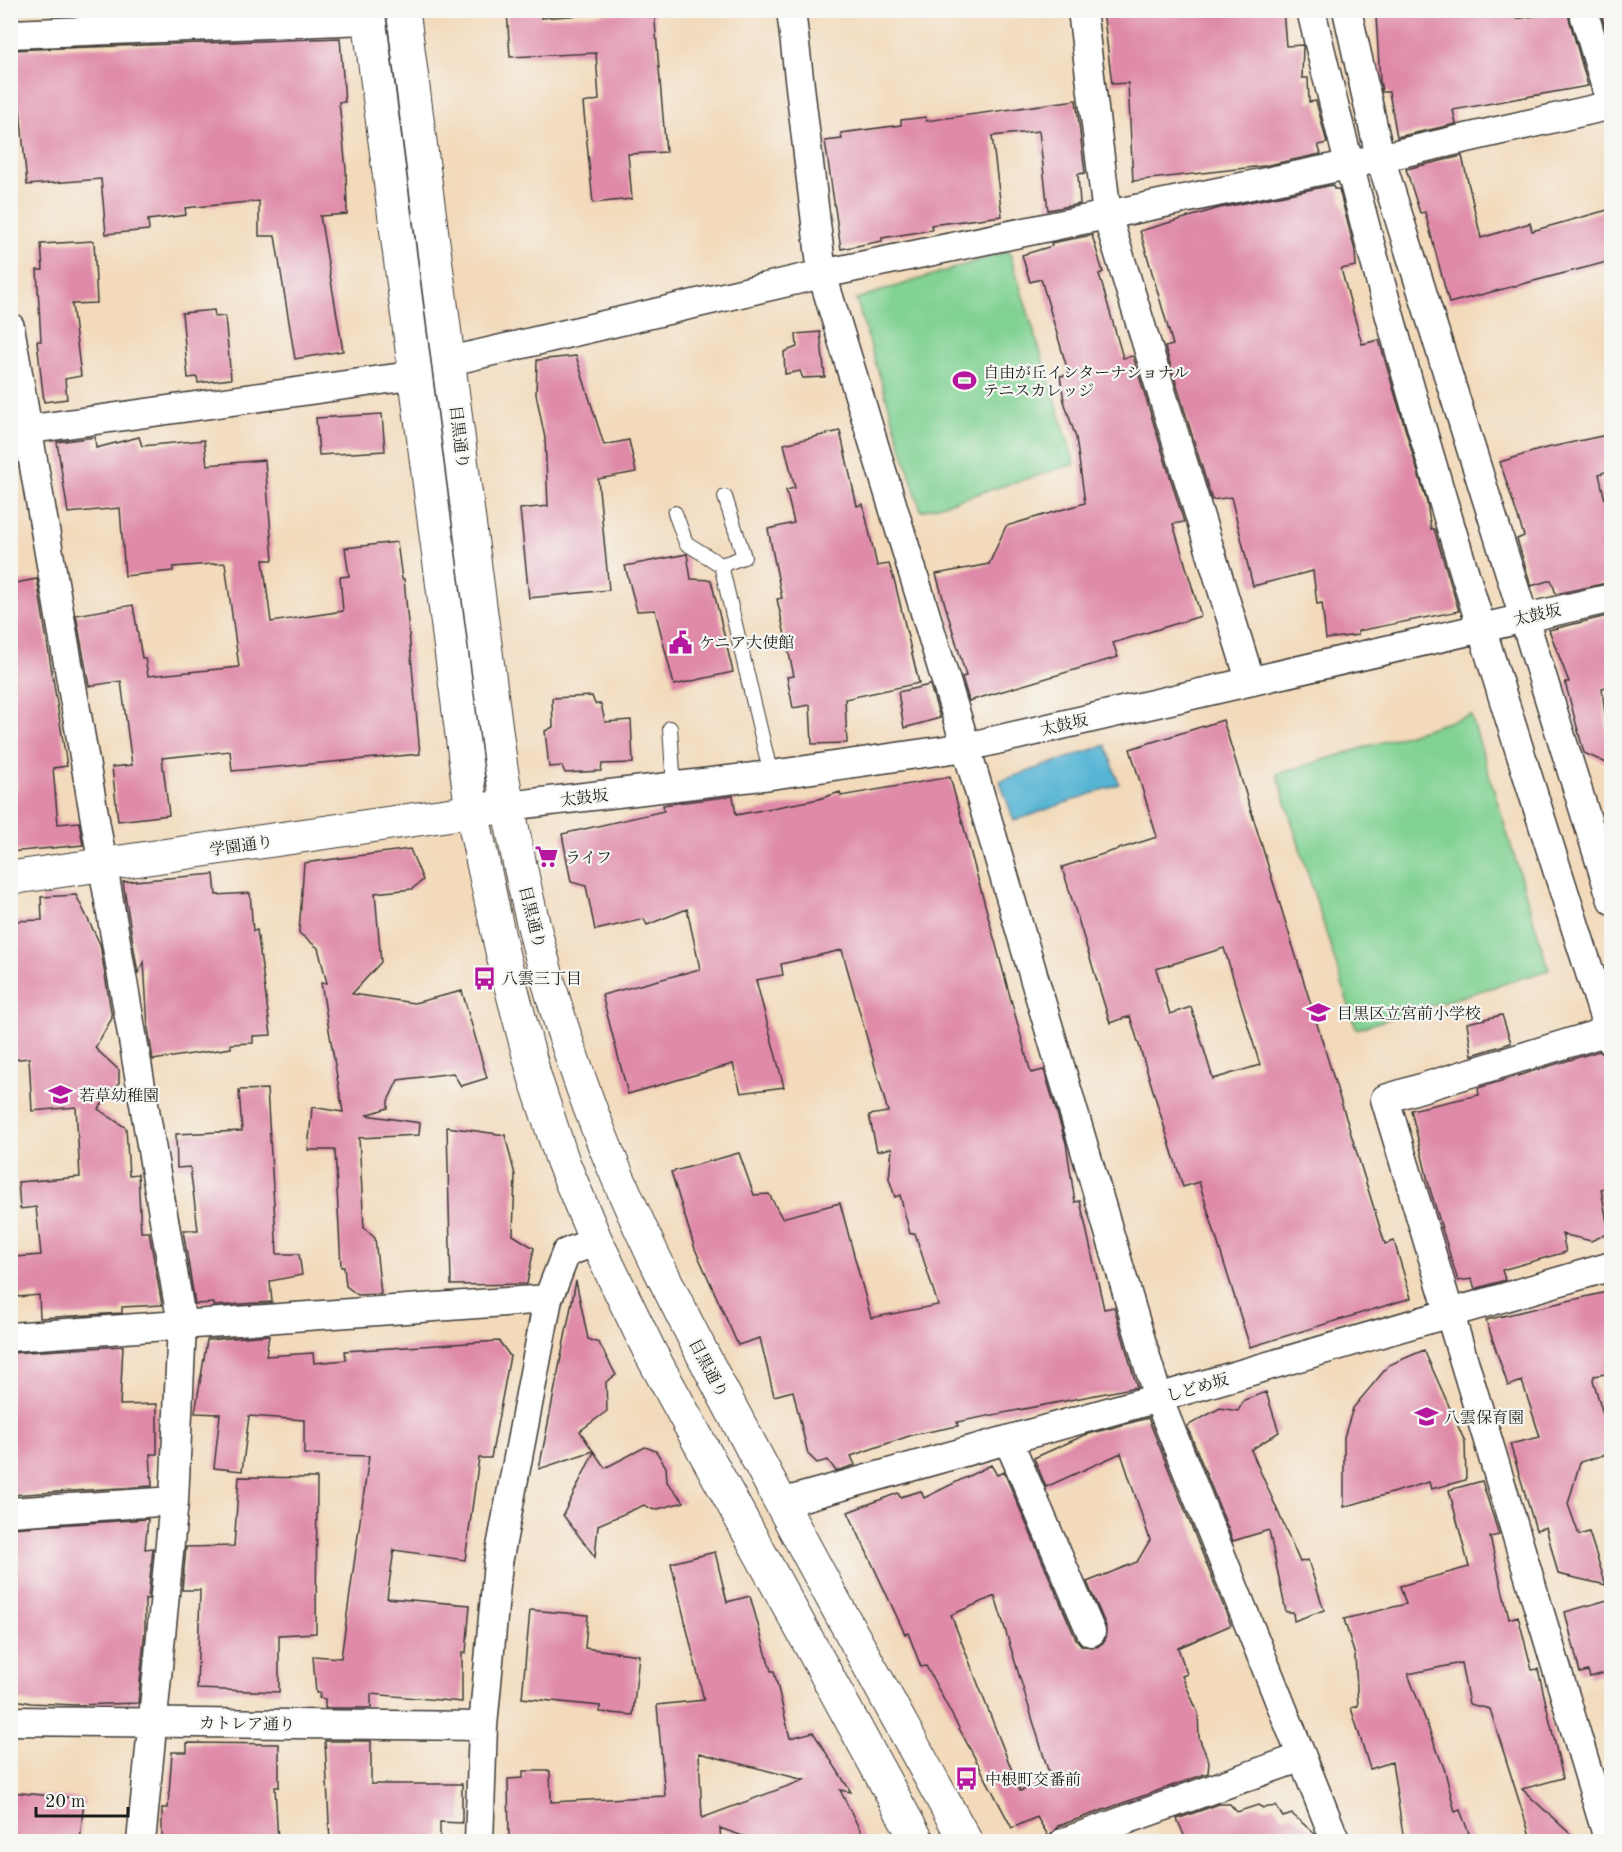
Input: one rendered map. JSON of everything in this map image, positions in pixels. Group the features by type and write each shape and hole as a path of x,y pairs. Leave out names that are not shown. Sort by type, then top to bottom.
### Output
{"main road":[{"name":"目黒通り","path":"403,10 508,806 540,949 574,1065 604,1143 690,1332 966,1842"},
{"path":"368,15 417,375 472,812 502,956 535,1078 563,1162 596,1240 651,1354 918,1842"},
{"name":"学園通り","path":"10,878 508,806"}],"street":[{"path":"790,10 822,274 966,747 1158,1398 1336,1842"},
{"path":"1082,10 1107,215 1250,680"},
{"path":"1311,10 1348,165 1481,627 1610,1036 1385,1099 1609,1842"},
{"path":"1347,10 1380,157 1611,900"},
{"path":"450,361 822,274 1348,165 1611,106 1583,10"},
{"path":"10,34 169,19 368,15"},
{"path":"10,327 18,431 102,865 182,1324 174,1501 141,1842"},
{"path":"18,431 417,375"},
{"name":"太鼓坂","path":"508,806 771,776 966,747 1611,597"},
{"path":"479,1842 483,1726 498,1563 548,1299 566,1253 596,1240"},
{"name":"しどめ坂","path":"781,1503 1158,1398 1611,1266"},
{"path":"10,1337 548,1299"},
{"path":"1008,1440 1091,1632"},
{"path":"10,1512 174,1501"},
{"name":"カトレア通り","path":"10,1721 483,1726"},
{"path":"1064,1842 1302,1757"}],"lane":[{"path":"721,565 744,557 725,497"},
{"path":"675,513 686,543 721,565 771,776"},
{"path":"670,728 674,787"}],"green space":[{"name":"自由が丘インターナショナル テニスカレッジ","path":"1009,251 1075,464 921,511 856,299"},
{"path":"1471,715 1549,970 1356,1029 1277,774"}],"water":[{"path":"1106,745 1119,784 1014,821 1000,781"}],"building":[{"path":"507,10 540,10 541,18 654,10 666,152 628,154 632,199 593,203 583,103 599,100 596,53 510,57"},
{"path":"1103,10 1283,10 1286,46 1303,45 1302,78 1308,78 1309,102 1316,101 1327,143 1318,145 1321,154 1263,166 1133,181 1128,83 1112,84"},
{"path":"1425,10 1514,10 1516,19 1567,11 1588,86 1453,110 1456,124 1397,137 1389,92 1382,92 1380,81 1376,16"},
{"path":"1600,10 1611,10 1611,48"},
{"path":"340,38 345,102 339,102 346,169 347,214 320,216 343,351 295,359 275,236 259,236 259,201 185,208 186,215 148,220 149,230 106,234 101,179 27,185 20,109 10,110 10,50"},
{"path":"1076,100 1085,173 1078,174 1080,204 1048,210 1039,131 992,136 1002,216 931,225 932,230 882,238 882,241 841,249 825,141 842,139 841,133 901,125 901,120 926,117 926,121"},
{"path":"1462,156 1481,238 1530,223 1532,231 1611,209 1611,261 1449,303 1425,212 1420,213 1406,169"},
{"path":"1333,185 1334,189 1339,189 1355,251 1356,266 1341,269 1362,344 1379,340 1427,503 1431,529 1434,529 1459,611 1358,631 1358,635 1326,639 1322,603 1317,604 1313,571 1253,586 1231,497 1212,500 1165,347 1173,345 1140,231 1220,208"},
{"path":"1092,235 1103,272 1099,274 1123,358 1133,356 1184,522 1173,524 1201,616 1113,643 1118,657 969,701 962,677 966,676 936,574 989,564 1006,526 1085,503 1076,438 1064,401 1060,376 1069,375 1041,279 1030,282 1022,255 1052,246 1051,243"},
{"path":"94,241 97,303 72,304 81,376 65,379 67,399 44,402 37,341 41,341 37,270 43,270 41,244"},
{"path":"214,310 215,317 225,316 231,379 198,383 197,377 188,378 182,313"},
{"path":"820,332 825,377 803,378 800,371 785,374 784,352 797,347 796,334"},
{"path":"576,356 604,445 629,440 636,472 598,479 609,590 529,598 520,509 548,506 545,438 536,394 537,360"},
{"path":"382,414 385,451 319,455 316,418"},
{"path":"840,431 857,506 863,504 877,566 889,564 895,583 919,683 845,699 847,743 812,744 810,705 793,708 787,677 794,676 777,599 782,598 768,529 794,523 786,490 795,488 784,444"},
{"path":"1611,434 1611,470 1599,474 1611,526 1611,582 1556,594 1551,580 1531,586 1517,539 1524,536 1500,462 1542,449"},
{"path":"95,437 96,448 139,437 142,446 204,440 207,465 265,460 273,560 263,560 271,622 343,611 340,577 349,576 345,548 397,542 402,579 404,579 420,754 232,771 230,751 162,758 169,815 118,821 112,767 132,765 121,681 89,686 76,615 133,605 142,658 145,658 148,676 239,667 225,563 173,567 173,571 125,576 120,508 68,513 57,442"},
{"path":"687,554 691,579 711,580 733,672 674,685 655,610 637,611 625,566"},
{"path":"37,579 67,766 53,768 58,824 79,822 83,845 10,852 10,789 17,788 10,733 10,584"},
{"path":"1611,615 1611,686 1602,688 1611,765 1584,753 1565,682 1569,682 1549,630"},
{"path":"930,685 940,718 904,728 898,692"},
{"path":"592,696 595,704 601,704 605,722 631,720 633,763 602,764 601,771 565,773 562,766 549,767 545,731 553,727 552,698"},
{"path":"1223,720 1385,1244 1394,1241 1411,1298 1250,1347 1199,1182 1183,1187 1130,1016 1110,1023 1062,867 1157,837 1130,749","holes":["1224,948 1260,1065 1213,1079 1191,1007 1170,1014 1156,969"]},
{"path":"950,777 1031,1073 1044,1070 1066,1143 1075,1202 1080,1201 1104,1309 1114,1307 1137,1387 957,1422 958,1426 912,1435 851,1456 855,1465 836,1471 828,1460 817,1463 808,1454 793,1391 774,1396 760,1338 738,1345 695,1249 671,1172 739,1153 754,1195 769,1194 782,1218 840,1203 871,1318 938,1305 915,1233 910,1234 900,1195 895,1197 889,1179 892,1148 877,1151 869,1115 888,1112 842,950 781,964 783,975 756,980 784,1087 741,1093 733,1064 628,1094 602,995 700,969 687,909 647,925 644,919 595,930 586,886 571,882 562,834 664,811 663,805 733,796 736,815 819,799 840,792 841,796"},
{"path":"410,849 423,880 412,889 375,893 381,962 352,994 414,1003 462,991 487,1078 461,1086 453,1073 398,1080 388,1101 388,1108 366,1115 420,1123 419,1135 359,1138 364,1228 375,1238 381,1294 358,1295 346,1286 344,1267 341,1267 335,1150 308,1150 312,1107 343,1112 321,983 327,983 318,948 299,933 304,863"},
{"path":"214,874 216,895 250,893 253,931 257,930 271,1035 253,1036 253,1043 231,1044 231,1048 153,1060 148,1028 144,962 138,973 123,882"},
{"path":"76,895 100,944 112,1018 95,1048 119,1070 119,1083 98,1109 126,1128 129,1175 138,1174 141,1232 149,1232 162,1305 122,1307 122,1313 40,1318 39,1295 18,1297 15,1257 41,1255 36,1207 20,1209 18,1182 80,1177 76,1107 32,1111 29,1058 10,1060 10,921 42,920 41,897"},
{"path":"1502,1015 1511,1043 1472,1055 1467,1023"},
{"path":"1599,1051 1608,1058 1611,1068 1611,1186 1601,1189 1609,1233 1591,1241 1562,1234 1566,1252 1502,1270 1505,1280 1475,1289 1472,1279 1458,1281 1430,1189 1411,1110 1479,1095 1478,1088"},
{"path":"267,1089 277,1254 299,1254 302,1275 270,1281 272,1302 214,1306 214,1303 195,1304 183,1230 198,1230 190,1167 177,1168 176,1134 242,1131 239,1090"},
{"path":"447,1127 505,1135 515,1175 513,1235 534,1248 527,1284 451,1285"},
{"path":"576,1281 588,1339 599,1343 616,1375 606,1382 607,1411 580,1431 593,1451 539,1469"},
{"path":"1611,1291 1611,1373 1594,1376 1593,1380 1611,1441 1611,1453 1580,1462 1568,1504 1579,1535 1589,1532 1606,1585 1558,1574 1546,1527 1536,1530 1510,1444 1540,1437 1522,1381 1508,1386 1486,1320"},
{"path":"269,1335 266,1356 313,1353 314,1363 346,1360 345,1351 499,1341 510,1356 491,1458 479,1458 465,1560 394,1550 387,1598 470,1605 466,1653 462,1653 462,1702 371,1694 371,1708 325,1708 325,1699 319,1698 320,1693 316,1693 313,1656 341,1658 369,1456 304,1454 304,1420 249,1416 242,1471 214,1468 220,1414 195,1413 207,1340"},
{"path":"123,1346 120,1405 157,1404 157,1454 150,1454 152,1486 10,1495 10,1353"},
{"path":"1424,1350 1465,1442 1466,1480 1431,1489 1429,1482 1344,1507 1344,1437 1353,1408 1389,1365"},
{"path":"1266,1392 1279,1432 1251,1450 1300,1562 1308,1560 1324,1610 1294,1621 1293,1612 1286,1612 1269,1530 1233,1541 1187,1426 1220,1408 1238,1411 1244,1400"},
{"path":"1148,1418 1231,1625 1178,1648 1187,1674 1182,1676 1198,1713 1199,1738 1209,1762 1208,1773 1058,1826 1049,1837 1037,1817 1012,1828 926,1666 921,1667 908,1633 905,1634 848,1512 898,1493 900,1497 921,1491 924,1498 991,1465 997,1475 1004,1472 1076,1639 1082,1646 1097,1647 1105,1641 1106,1626 1087,1582 1137,1562 1150,1540 1121,1453 1046,1487 1034,1458 1085,1435","holes":["995,1596 1051,1780 1020,1791 951,1615"]},
{"path":"645,1447 656,1451 666,1467 667,1482 684,1502 654,1510 644,1505 598,1525 595,1557 563,1515 594,1452 605,1468"},
{"path":"239,1477 317,1478 316,1633 279,1635 279,1692 197,1689 200,1590 182,1590 186,1547 234,1546"},
{"path":"1482,1481 1499,1535 1490,1537 1509,1619 1518,1616 1532,1670 1538,1669 1563,1778 1522,1789 1579,1842 1532,1842 1490,1709 1469,1704 1461,1663 1408,1674 1445,1771 1455,1812 1460,1810 1472,1841 1404,1841 1392,1762 1370,1769 1351,1708 1358,1706 1355,1656 1344,1619 1406,1604 1400,1586 1469,1567 1449,1490"},
{"path":"148,1519 145,1549 153,1548 148,1599 145,1599 145,1630 138,1703 75,1705 31,1703 10,1699 10,1631 15,1631 10,1528"},
{"path":"715,1552 727,1602 750,1596 771,1671 774,1671 790,1738 813,1732 851,1792 840,1790 866,1842 760,1842 720,1828 721,1842 509,1842 508,1779 523,1778 523,1771 550,1771 551,1802 665,1796 657,1705 704,1700 671,1563","holes":["699,1753 804,1780 702,1818"]},
{"path":"1611,1599 1611,1671 1590,1677 1588,1671 1580,1673 1565,1612"},
{"path":"530,1610 588,1615 585,1648 639,1655 633,1715 600,1712 600,1706 522,1698"},
{"path":"325,1741 371,1741 371,1784 462,1784 462,1823 440,1822 440,1842 330,1842"},
{"path":"187,1743 279,1744 279,1787 275,1787 278,1842 162,1838 162,1808 168,1808 172,1752 187,1752"},
{"path":"10,1792 84,1799 80,1842 10,1842"},
{"path":"1219,1804 1230,1804 1237,1812 1258,1805 1263,1808 1276,1806 1283,1817 1292,1814 1315,1834 1318,1842 1187,1842 1177,1819"}],"place":[{"name":"自由が丘インターナショナル テニスカレッジ","path":"965,381"},
{"name":"ケニア大使館","path":"681,642"},
{"name":"ライフ","path":"547,857"},
{"name":"八雲三丁目","path":"484,978"},
{"name":"目黒区立宮前小学校","path":"1319,1013"},
{"name":"若草幼稚園","path":"61,1095"},
{"name":"八雲保育園","path":"1426,1417"},
{"name":"中根町交番前","path":"967,1779"}]}
